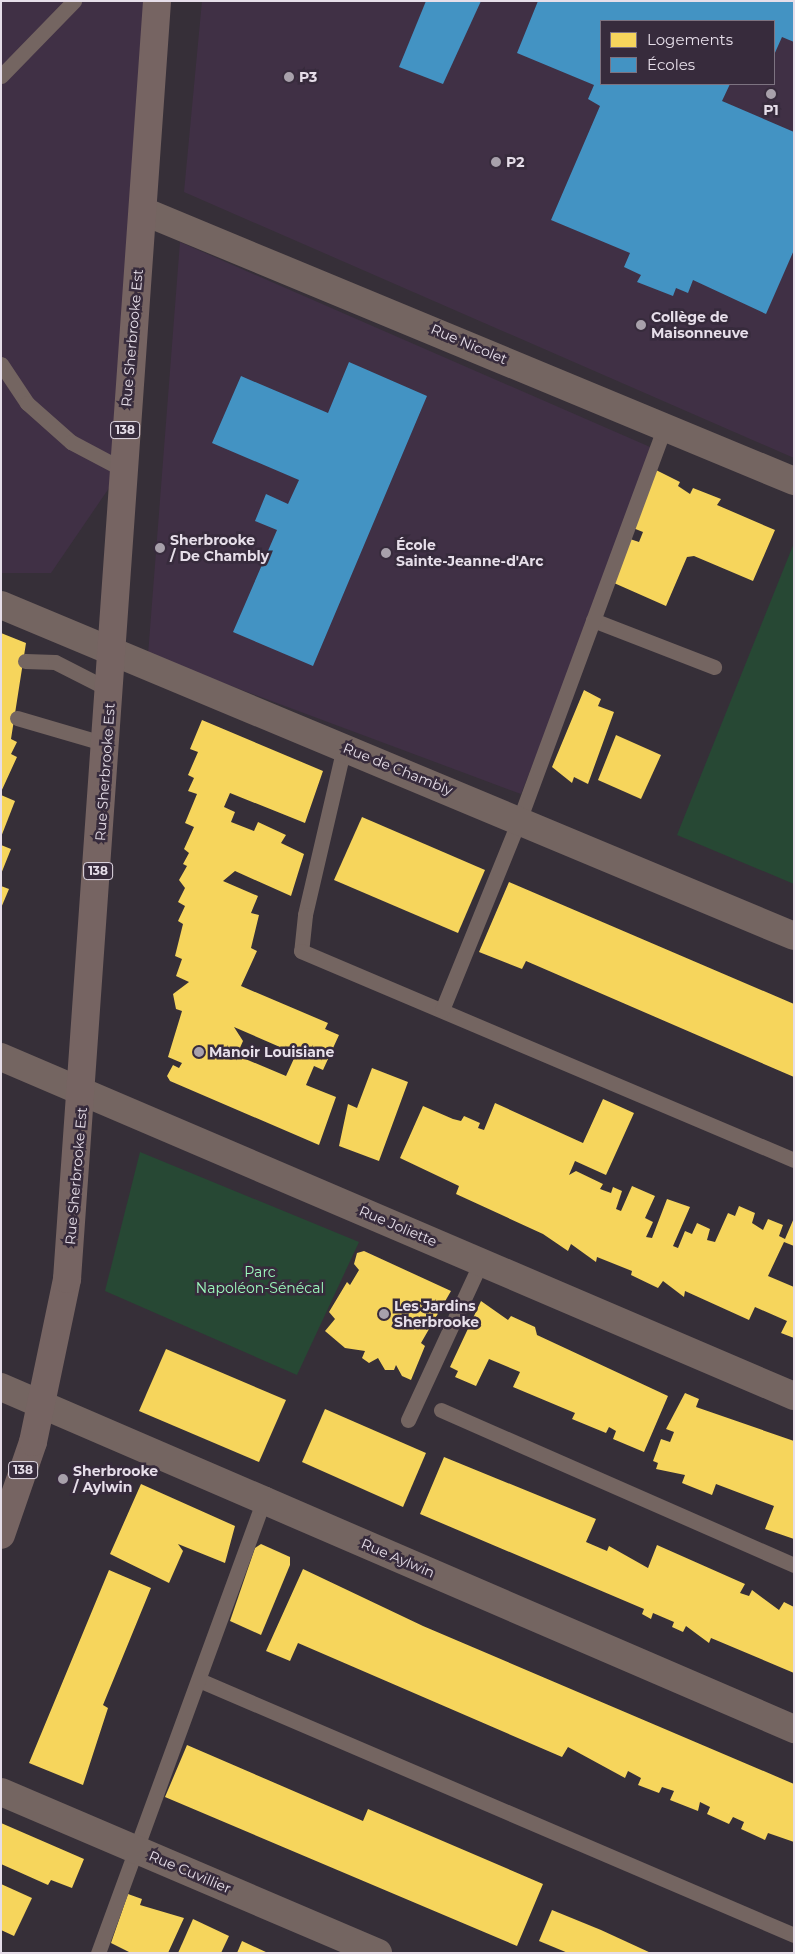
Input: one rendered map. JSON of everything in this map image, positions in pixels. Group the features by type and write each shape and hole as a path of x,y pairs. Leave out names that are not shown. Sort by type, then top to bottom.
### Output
{"main road":[{"name":"Rue Sherbrooke Est","path":"1,1535 41,1404 67,1279 83,1092 110,690 122,469 143,211 157,1"}],"street":[{"name":"Rue Nicolet","path":"143,211 794,481"},
{"name":"Rue de Chambly","path":"1,605 520,818 794,936"},
{"name":"Rue Joliette","path":"1,1057 794,1396"},
{"name":"Rue Aylwin","path":"1,1387 265,1494 794,1729"},
{"name":"Rue Cuvillier","path":"1,1792 378,1953"}],"lane":[{"path":"1,76 74,1"},
{"path":"1,364 28,403 71,442 122,469"},
{"path":"442,1010 520,818 665,427"},
{"path":"593,620 714,667"},
{"path":"25,661 55,662 110,690"},
{"path":"17,718 106,744"},
{"path":"344,747 305,915 301,952 794,1160"},
{"path":"408,1420 481,1262"},
{"path":"441,1410 794,1565"},
{"path":"98,1953 200,1680 265,1494"},
{"path":"200,1680 794,1935"}],"shaded area":[{"path":"1,1 157,1 122,469 51,573 1,573"},
{"name":"Collège de Maisonneuve","path":"202,1 794,1 794,458 184,192"},
{"name":"École Sainte-Jeanne-d'Arc","path":"180,242 657,450 521,794 148,655"}],"green space":[{"path":"794,543 794,884 677,835"},
{"name":"Parc Napoléon-Sénécal","path":"140,1152 359,1242 297,1375 105,1291"}],"building: Logements":[{"path":"656,470 680,482 678,486 690,494 693,488 721,499 717,505 775,530 753,581 694,556 687,557 666,606 614,583 630,539 639,542 643,532 633,528"},
{"path":"1,633 26,643 11,739 17,742 11,754 17,757 1,792"},
{"path":"584,690 601,699 598,706 614,712 588,784 574,777 572,783 552,767"},
{"path":"202,720 323,771 305,823 230,793 224,807 235,812 231,822 254,831 258,822 286,835 281,843 304,854 291,896 235,871 223,881 258,896 251,913 259,915 251,948 257,951 241,986 328,1023 325,1029 339,1035 323,1070 314,1066 306,1085 336,1097 319,1145 170,1081 167,1076 173,1065 179,1068 182,1063 168,1057 182,1011 176,1009 173,994 189,982 176,976 182,959 175,956 183,924 178,921 185,906 178,902 185,888 179,880 187,866 183,864 189,853 184,849 194,827 185,823 197,794 188,791 194,778 188,775 198,752 190,749","holes":["234,1027 296,1054 286,1076 224,1050 239,1050 243,1041"]},
{"path":"616,735 661,755 641,799 598,780"},
{"path":"1,795 15,801 1,837"},
{"path":"362,817 485,870 458,933 334,880"},
{"path":"1,845 11,849 1,874"},
{"path":"509,882 794,1004 794,1077 526,961 522,969 479,952"},
{"path":"1,886 9,889 1,908"},
{"path":"372,1068 408,1082 379,1161 339,1146 348,1104 357,1108"},
{"path":"603,1099 634,1113 606,1175 575,1161 569,1175 576,1171 603,1184 600,1189 611,1193 613,1187 622,1191 616,1209 621,1211 632,1186 655,1196 645,1218 653,1222 646,1237 652,1238 667,1199 690,1207 673,1246 678,1248 685,1231 692,1234 697,1223 710,1229 707,1240 715,1242 728,1213 735,1216 739,1206 755,1213 752,1223 763,1230 768,1219 783,1225 779,1236 785,1239 794,1218 794,1246 784,1242 768,1276 794,1287 794,1338 781,1333 787,1321 755,1307 749,1320 685,1291 684,1297 663,1281 658,1288 631,1275 632,1271 597,1257 596,1262 571,1244 568,1251 543,1234 456,1194 459,1186 400,1158 423,1106 461,1121 464,1116 480,1123 478,1128 484,1130 495,1103 583,1143"},
{"name":"Les Jardins Sherbrooke","path":"364,1251 451,1291 421,1343 425,1346 411,1380 402,1376 396,1365 394,1370 385,1370 378,1358 369,1363 362,1358 365,1351 345,1348 325,1331 335,1319 329,1312 347,1282 350,1285 359,1270 354,1264 357,1253"},
{"path":"481,1301 508,1320 511,1316 535,1327 537,1335 668,1396 644,1452 613,1439 616,1431 609,1427 606,1433 572,1419 575,1413 513,1387 520,1372 489,1359 476,1386 455,1377 458,1371 450,1367"},
{"path":"166,1349 286,1400 259,1462 139,1411"},
{"path":"685,1393 699,1399 696,1407 794,1441 794,1539 765,1529 774,1506 716,1484 712,1495 682,1483 685,1475 656,1469 658,1463 653,1461 661,1439 670,1442 674,1432 666,1429"},
{"path":"325,1409 426,1453 403,1507 302,1462"},
{"path":"444,1457 596,1519 586,1542 607,1551 609,1546 648,1568 657,1545 745,1584 740,1593 749,1596 752,1590 779,1610 784,1602 794,1607 794,1673 711,1638 709,1643 686,1626 683,1632 672,1627 674,1622 653,1613 651,1619 642,1614 644,1609 420,1514"},
{"path":"141,1484 235,1526 225,1563 178,1544 183,1551 169,1583 110,1554"},
{"path":"261,1544 290,1557 290,1565 261,1635 230,1621 255,1548"},
{"path":"303,1569 423,1626 794,1784 794,1842 768,1833 765,1840 741,1829 744,1822 733,1817 729,1824 707,1814 710,1807 700,1802 698,1811 670,1800 674,1791 662,1787 659,1793 638,1785 641,1778 628,1771 625,1778 568,1747 562,1757 298,1643 290,1661 266,1651"},
{"path":"109,1570 151,1588 103,1705 108,1708 83,1785 29,1763"},
{"path":"187,1745 363,1821 368,1809 543,1884 517,1946 165,1797"},
{"path":"1,1823 84,1859 72,1888 51,1880 48,1885 1,1864"},
{"path":"1,1884 32,1898 14,1936 1,1930"},
{"path":"128,1894 142,1899 140,1905 184,1918 168,1953 131,1953 111,1943"},
{"path":"552,1910 651,1953 568,1953 539,1941"},
{"path":"193,1919 229,1936 221,1953 178,1953"},
{"path":"242,1941 268,1953 237,1953"}],"building: Écoles":[{"path":"426,1 481,1 443,84 399,67"},
{"path":"538,1 794,1 794,42 782,37 775,53 775,20 600,20 600,85 730,85 722,101 794,132 794,250 766,314 693,280 688,293 676,288 673,296 637,282 641,275 624,267 630,253 551,220 600,106 588,99 594,85 517,53"},
{"path":"349,362 427,396 313,666 233,632 277,530 255,521 266,494 288,504 299,480 212,443 241,376 328,413"}],"place":[{"name":"P3","path":"289,77"},
{"name":"P1","path":"771,94"},
{"name":"P2","path":"496,162"},
{"name":"Collège de Maisonneuve","path":"641,325"},
{"name":"Sherbrooke / De Chambly","path":"160,548"},
{"name":"École Sainte-Jeanne-d'Arc","path":"386,553"},
{"name":"Manoir Louisiane","path":"199,1052"},
{"name":"Les Jardins Sherbrooke","path":"384,1314"},
{"name":"Sherbrooke / Aylwin","path":"63,1479"}]}
